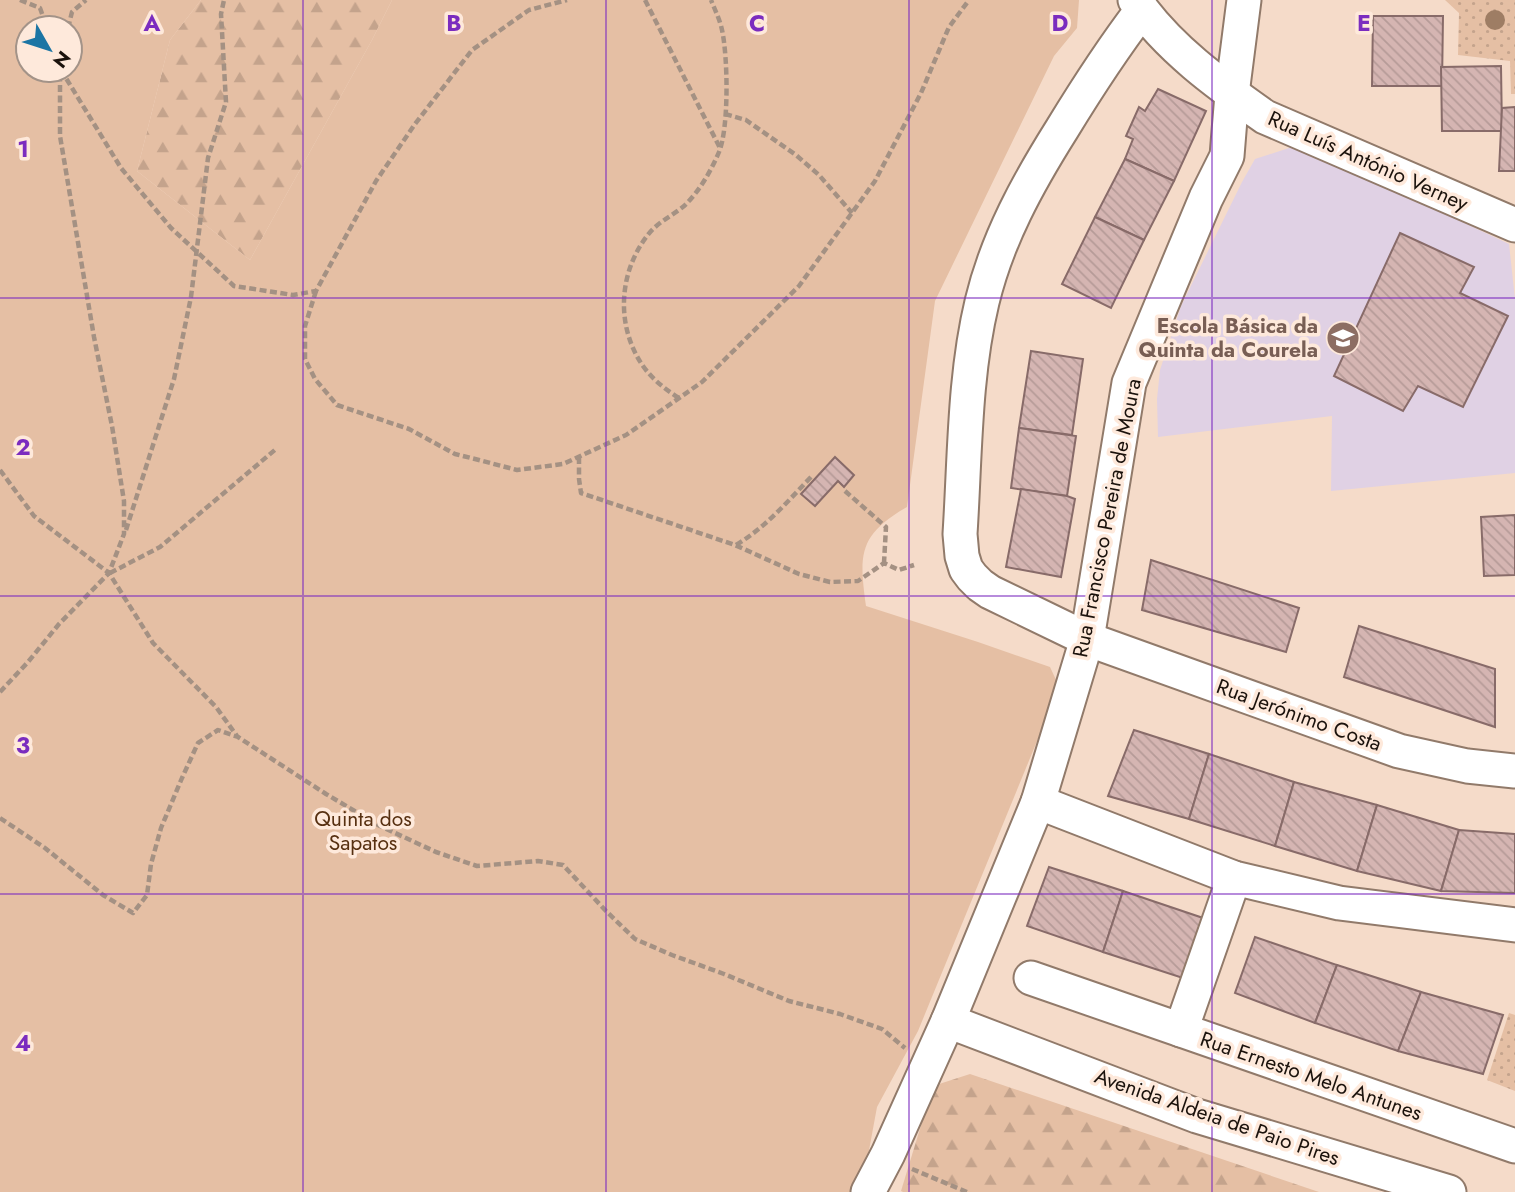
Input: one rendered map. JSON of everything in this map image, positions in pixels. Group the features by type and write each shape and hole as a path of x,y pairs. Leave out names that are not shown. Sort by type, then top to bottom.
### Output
{"street":[{"name":"Rua Francisco Pereira de Moura","path":"868,1192 948,1021 1038,802 1087,639 1129,383 1206,198 1227,156 1244,0"},
{"name":"Rua Luís António Verney","path":"1139,5 1177,48 1265,117 1515,225"},
{"name":"Rua Jerónimo Costa","path":"1139,5 1039,166 1016,208 991,269 982,302 969,387 960,534 966,569 972,578 990,592 1087,639 1399,751 1467,766 1515,771"},
{"path":"1038,802 1234,878 1339,903 1515,925"},
{"name":"Rua Ernesto Melo Antunes","path":"1234,878 1181,1030 1515,1146"},
{"path":"1031,978 1181,1030"},
{"name":"Avenida Aldeia de Paio Pires","path":"948,1021 1197,1116 1449,1192"}],"path":[{"path":"20,0 40,8 42,14"},
{"path":"72,14 86,0"},
{"path":"109,573 174,379 191,297 208,158 226,102 221,14 224,0"},
{"path":"529,10 533,0"},
{"path":"567,0 529,10 472,50 415,124 376,181 316,291 304,326 305,359 315,379 337,405 409,429 455,454 517,470 563,464 626,435 702,382 799,286 875,181 921,93 949,27 970,0"},
{"path":"645,0 720,149"},
{"path":"679,398 661,386 645,369 633,350 627,330 624,289 627,271 648,234 685,205 698,190 720,149 725,114 726,58 722,29 711,0"},
{"path":"60,84 60,136 112,426 124,501 124,534"},
{"path":"69,84 121,168 171,228 234,286 293,295 316,291"},
{"path":"725,114 746,120 796,155 819,175 852,213"},
{"path":"0,692 59,624 109,573 160,547 276,449"},
{"path":"579,457 581,493 735,545 799,574 830,582 858,581 884,563"},
{"path":"0,470 34,516 109,573 153,643 216,707 238,737"},
{"path":"735,545 754,534 811,477"},
{"path":"845,491 886,527 884,563"},
{"path":"884,563 899,570 914,565"},
{"path":"0,818 45,848 103,895 133,913 147,895 151,864 161,828 198,743 218,730 238,737 380,827 436,852 477,866 538,861 563,865 635,939 789,1002 840,1014 882,1029 926,1068"},
{"path":"884,1161 905,1166 967,1192"}],"shaded area":[{"name":"Escola Básica da Quinta da Courela","path":"1295,146 1333,161 1509,244 1515,299 1515,473 1331,491 1332,416 1158,437 1157,399 1160,370 1181,306 1255,159"}],"green space":[{"name":"Quinta dos Sapatos","path":"0,0 201,0 170,40 137,171 250,260 392,0 1079,0 1077,28 1054,56 935,301 907,507 879,527 871,537 863,560 866,606 1050,667 1057,682 1051,707 918,1031 877,1107 865,1172 854,1192 0,1192"},
{"path":"201,0 392,0 250,260 137,171 170,40"},
{"path":"1445,0 1515,0 1515,94 1511,94 1510,61 1458,55 1459,13"},
{"path":"1509,1013 1515,1015 1515,1091 1487,1080"},
{"path":"970,1074 1319,1192 901,1191 933,1086"}],"building":[{"path":"1373,16 1443,16 1442,86 1372,86"},
{"path":"1501,66 1502,131 1442,131 1441,67"},
{"path":"1158,89 1206,111 1174,181 1125,159 1133,139 1126,136 1139,107 1145,111"},
{"path":"1515,107 1515,171 1499,171 1502,108"},
{"path":"1125,159 1174,181 1144,240 1095,217"},
{"path":"1095,217 1144,240 1111,308 1062,284"},
{"path":"1400,233 1474,267 1460,293 1508,316 1463,407 1418,386 1403,411 1334,376"},
{"path":"1031,351 1083,359 1072,435 1019,428"},
{"path":"1019,428 1076,436 1067,496 1011,488"},
{"path":"835,457 854,475 844,487 838,481 815,506 801,494"},
{"path":"1021,489 1075,499 1061,577 1006,567"},
{"path":"1515,515 1515,575 1484,576 1481,517"},
{"path":"1151,560 1299,608 1286,652 1142,610"},
{"path":"1359,626 1495,669 1495,727 1344,677"},
{"path":"1134,730 1209,754 1189,819 1108,796"},
{"path":"1209,754 1294,782 1275,846 1189,819"},
{"path":"1294,782 1377,805 1357,871 1275,846"},
{"path":"1377,805 1459,830 1441,891 1357,871"},
{"path":"1459,830 1515,834 1515,893 1441,891"},
{"path":"1049,867 1123,891 1103,952 1027,926"},
{"path":"1123,891 1206,919 1186,979 1103,952"},
{"path":"1255,937 1337,965 1315,1023 1235,993"},
{"path":"1337,965 1421,992 1398,1051 1315,1023"},
{"path":"1421,992 1503,1015 1483,1074 1398,1051"}],"place":[{"name":"Escola Básica da Quinta da Courela","path":"1343,338"}]}
